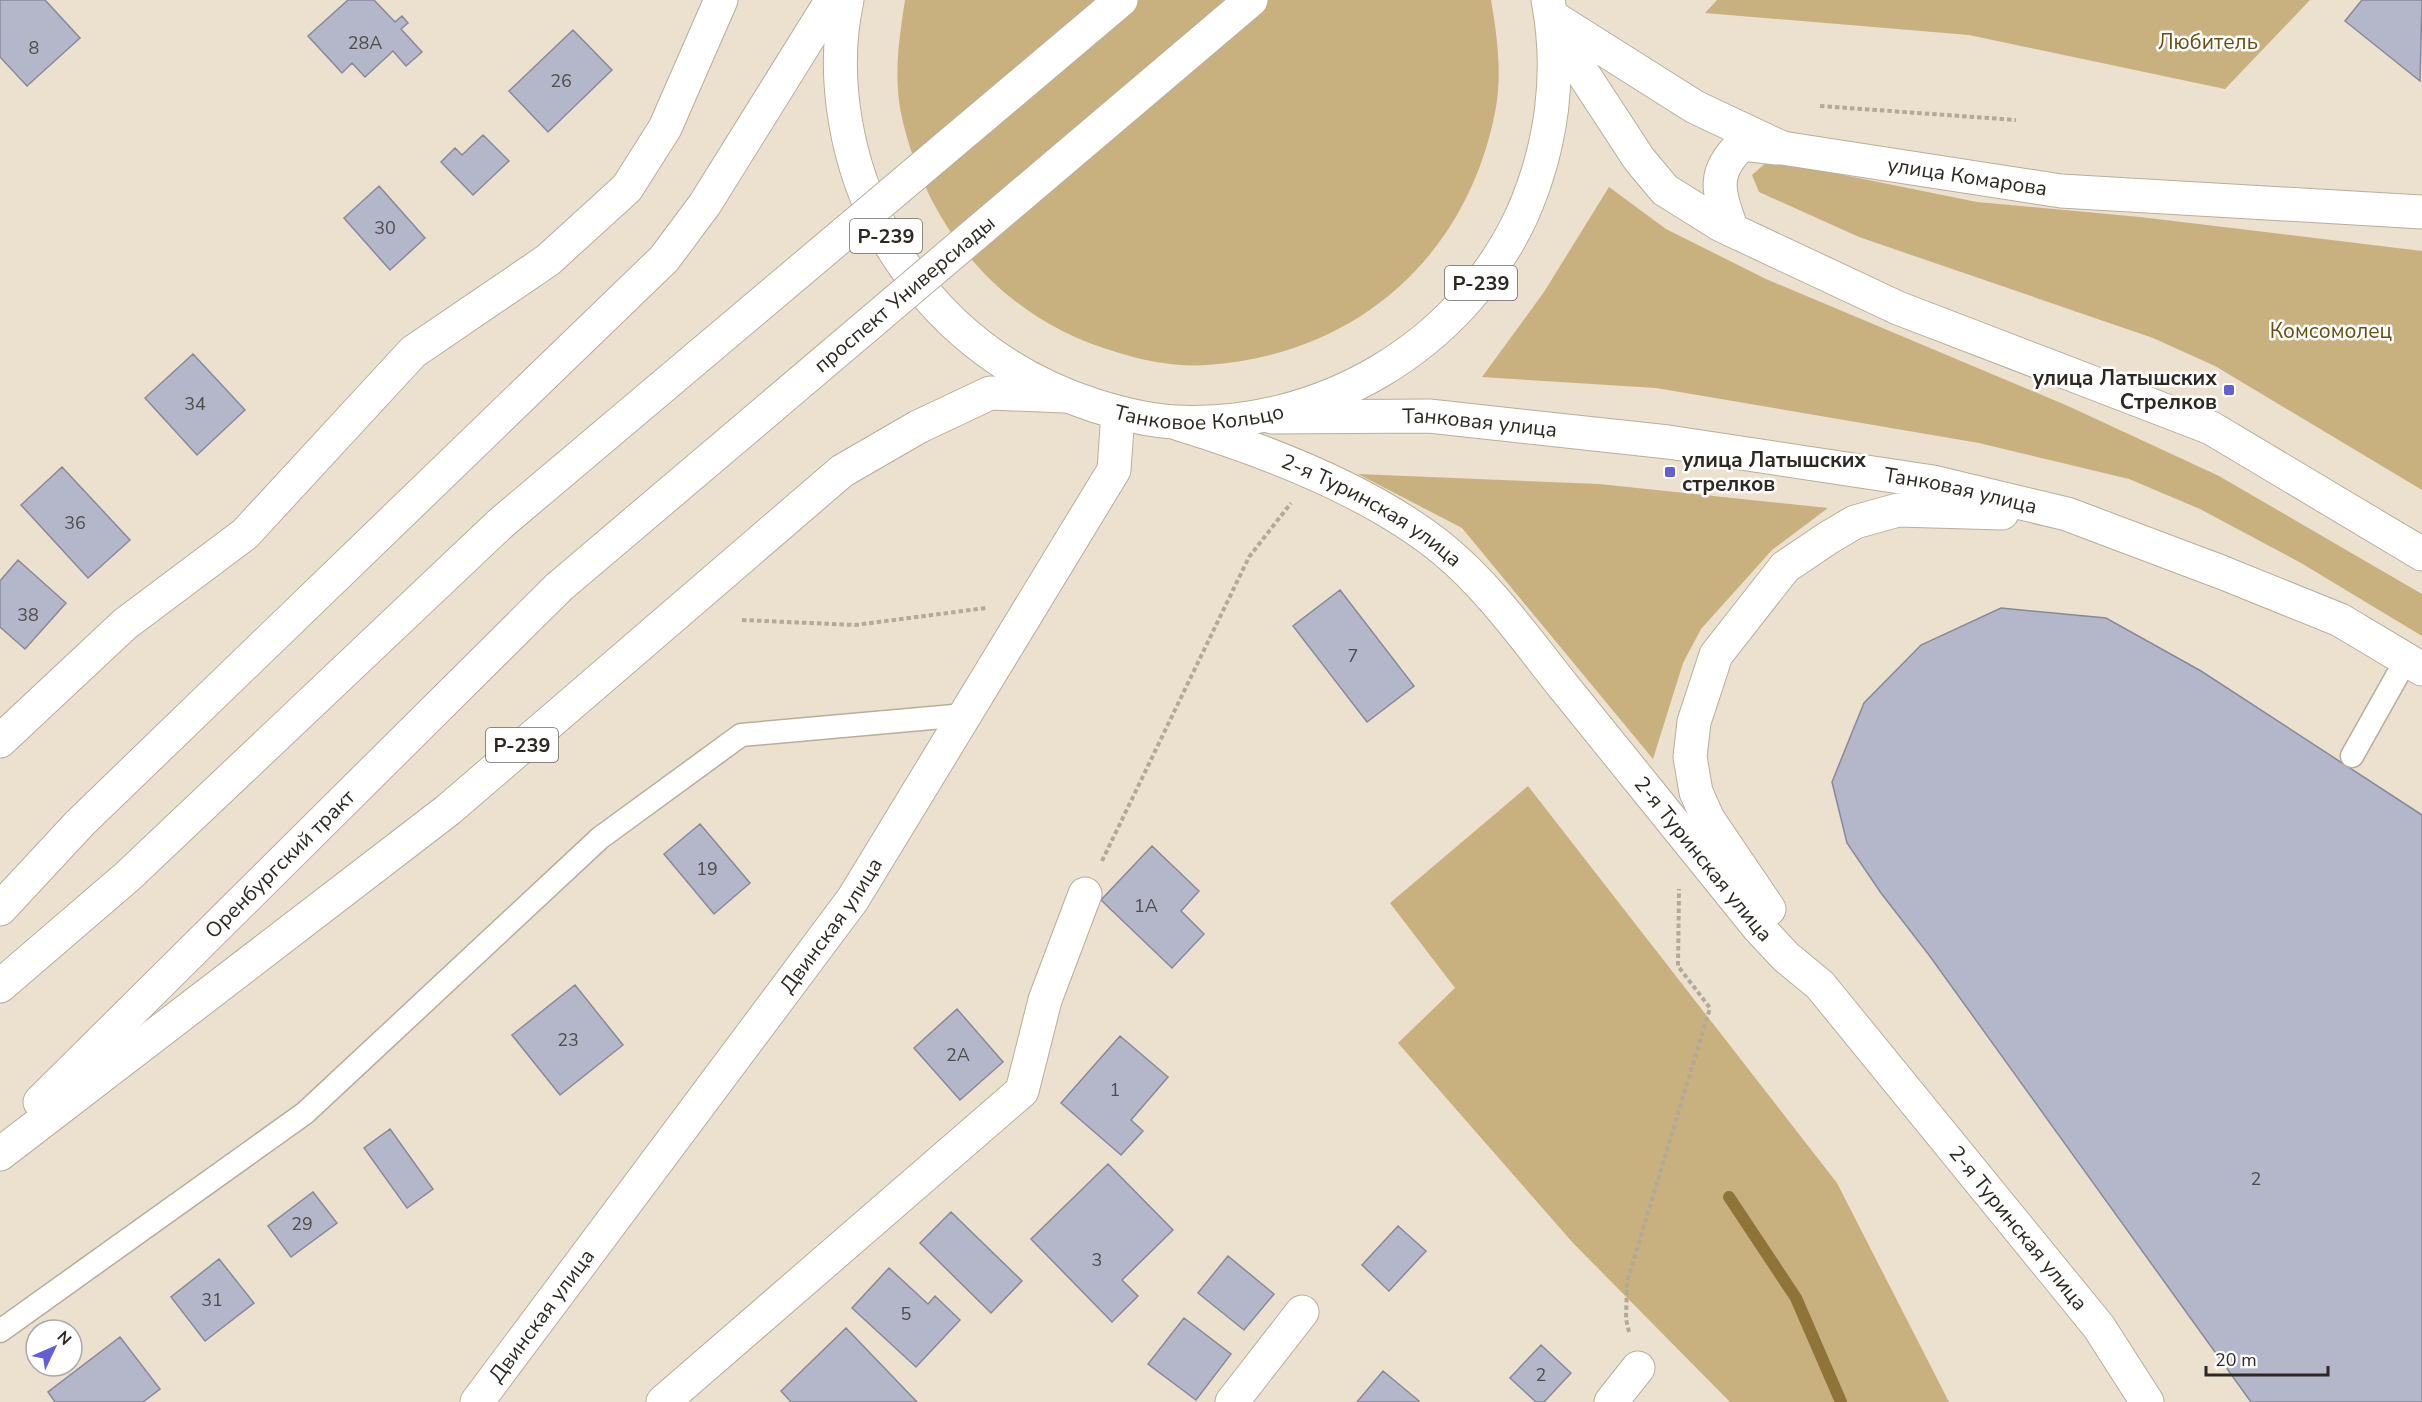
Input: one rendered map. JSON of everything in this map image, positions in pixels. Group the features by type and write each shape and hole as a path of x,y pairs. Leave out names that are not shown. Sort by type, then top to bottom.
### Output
{"main road":[{"path":"0,741 125,624 245,534 413,352 548,260 627,188 665,128 721,0"},
{"path":"0,909 80,823 664,259 705,204 832,0"},
{"name":"Танковое Кольцо","path":"847,0 841,66 845,118 857,170 876,219 903,265 943,314 974,343 1017,373 1065,396 1118,412 1174,423 1255,418 1307,405 1358,385 1404,357 1446,323 1481,283 1511,238 1533,189 1548,137 1554,94 1550,10"},
{"path":"0,986 128,876 501,523 1121,0"},
{"name":"проспект Универсиады","path":"559,587 1251,0"},
{"path":"1550,10 1639,159 1665,190 1732,230 1899,308 2211,428 2422,554"},
{"name":"улица Комарова","path":"1550,10 1695,107 1782,148 2061,191 2422,212"},
{"path":"1732,230 1719,185 1723,166 1742,144 1782,148"},
{"name":"Р-239","path":"0,1154 448,810 842,471 918,427 990,393 1065,396"},
{"name":"Двинская улица","path":"477,1402 853,898 1114,470 1118,412"},
{"name":"Танковая улица","path":"1255,418 1429,416 1668,442 1934,482 2067,514 2340,620 2414,664"},
{"name":"2-я Туринская улица","path":"1174,423 1278,457 1314,474 1414,528 1445,551 1505,615 1758,927 1786,957 1820,985 2099,1327 2147,1402"},
{"path":"1820,985 1708,819 1696,792 1690,757 1694,722 1716,655 1785,567 1828,537 1856,522 1898,510 2067,514"},
{"name":"Оренбургский тракт","path":"0,1141 559,587"},
{"path":"663,1402 1022,1091 1045,1000 1085,894"},
{"path":"1232,1402 1302,1312"},
{"path":"1611,1402 1638,1368"}],"lane":[{"path":"2352,756 2414,664"},
{"path":"0,1330 305,1113 600,838 741,735 965,715"}],"path":[{"path":"1820,106 2016,120"},
{"path":"1085,894 1249,557 1293,501"},
{"path":"742,620 855,625 993,607"},
{"path":"1638,1368 1626,1318 1627,1282 1710,1008 1678,966 1679,878"}],"green space":[{"path":"905,0 1491,0 1499,67 1496,107 1482,160 1461,209 1432,251 1398,288 1357,318 1312,341 1261,357 1207,365 1149,361 1076,337 1039,318 1006,294 977,265 952,233 931,198 914,159 902,118 897,74"},
{"name":"Любитель","path":"1717,0 2310,0 2225,89 1969,35 1705,13"},
{"name":"Комсомолец","path":"1769,160 1977,202 2140,217 2422,251 2422,490 2215,366 2153,338 1859,237 1759,192 1752,175"},
{"path":"1609,187 1666,229 1766,279 2068,406 2219,476 2422,594 2422,636 2301,563 2200,509 2129,479 1979,443 1656,388 1482,377 1544,292"},
{"path":"1358,474 1599,484 1828,508 1772,550 1701,629 1683,663 1653,759 1462,528"},
{"path":"1528,786 1837,1183 1949,1402 1730,1402 1573,1243 1398,1043 1455,988 1390,903"}],"building":[{"path":"0,0 45,0 80,38 27,86 0,57"},
{"path":"348,0 374,0 395,22 402,16 408,23 401,29 422,52 406,66 393,51 365,77 352,63 342,73 308,36"},
{"path":"2362,0 2422,0 2420,81 2345,21"},
{"path":"573,30 612,70 548,132 509,91"},
{"path":"483,135 509,161 473,195 441,162 455,148 462,155"},
{"path":"379,186 425,238 390,270 344,218"},
{"path":"193,354 245,410 197,455 145,398"},
{"path":"62,467 130,540 88,578 21,505"},
{"path":"18,560 66,603 25,649 0,627 0,581"},
{"path":"1340,590 1414,686 1367,722 1293,626"},
{"path":"2001,608 2106,618 2201,671 2422,815 2422,1402 2251,1402 1847,843 1832,782 1864,703 1921,645"},
{"path":"700,824 750,883 714,914 664,854"},
{"path":"1152,846 1199,891 1181,911 1204,934 1172,968 1101,900"},
{"path":"575,985 623,1045 560,1095 512,1035"},
{"path":"957,1009 1003,1062 960,1100 914,1048"},
{"path":"1120,1036 1168,1077 1131,1120 1143,1131 1121,1155 1061,1103"},
{"path":"390,1129 433,1189 407,1208 364,1148"},
{"path":"1108,1164 1173,1230 1122,1280 1138,1296 1112,1322 1031,1239"},
{"path":"313,1192 337,1223 291,1257 268,1226"},
{"path":"951,1212 1022,1281 991,1313 920,1243"},
{"path":"1398,1226 1426,1251 1389,1291 1362,1265"},
{"path":"1228,1256 1274,1294 1244,1330 1198,1293"},
{"path":"219,1259 254,1303 205,1341 171,1297"},
{"path":"889,1268 928,1304 935,1296 960,1320 916,1367 852,1308"},
{"path":"1184,1318 1231,1354 1196,1400 1148,1364"},
{"path":"846,1328 917,1402 791,1402 781,1391"},
{"path":"120,1337 160,1389 143,1402 55,1402 48,1392 66,1378 84,1378 84,1364"},
{"path":"1541,1345 1571,1373 1544,1402 1536,1402 1510,1378"},
{"path":"1383,1371 1419,1401 1357,1402"}],"waterway":[{"path":"1729,1197 1796,1298 1841,1402"}],"place":[{"name":"улица Латышских Стрелков","path":"2229,390"},
{"name":"улица Латышских стрелков","path":"1670,472"}]}
